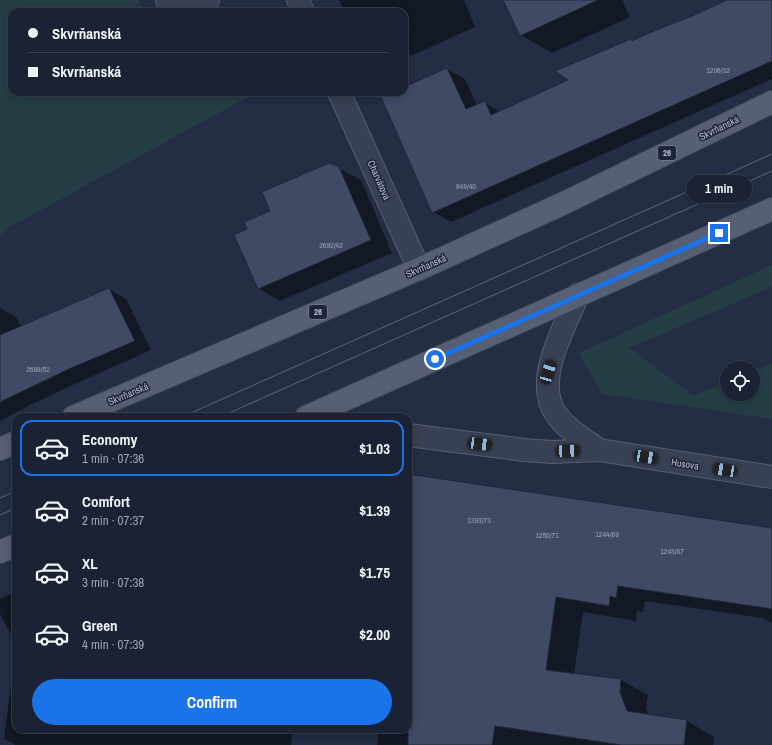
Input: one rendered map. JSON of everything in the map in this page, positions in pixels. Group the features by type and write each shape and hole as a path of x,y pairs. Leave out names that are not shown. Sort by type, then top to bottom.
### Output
{"main road":[{"name":"Skvrňanská","path":"83,413 419,269 562,204 772,102"},
{"path":"315,413 772,209"},
{"path":"693,245 772,224"},
{"path":"0,449 12,444"},
{"path":"0,552 12,547"}],"street":[{"path":"167,0 174,6 194,7 208,0"},
{"name":"Charvátova","path":"341,96 419,269"},
{"path":"578,295 548,372 549,395 550,402 556,414 568,428 599,450"},
{"name":"Husova","path":"412,436 524,450 552,452 599,450 772,477"}],"shaded area":[{"path":"0,0 138,0 143,8 8,8 8,96 250,96 10,227 0,236"},
{"path":"772,265 772,287 629,348 694,396 720,385 720,401 760,401 760,368 772,363 772,419 602,394 579,353"}],"building":[{"path":"503,0 598,0 520,36"},
{"path":"727,0 772,0 772,61 432,213 381,97 408,96 408,85 447,68 466,109 485,101 491,115 568,80 555,71 631,39 632,41"},
{"path":"329,163 339,167 371,240 258,289 234,235 247,229 244,222 270,211 262,192"},
{"path":"109,288 135,341 71,368 0,402 0,335"},
{"path":"412,475 772,528 772,609 618,586 616,598 610,596 609,606 556,597 546,670 621,679 620,692 627,711 687,720 684,745 621,745 495,726 492,745 408,745 408,733 412,733"}],"tram line":[{"path":"191,413 772,154"},
{"path":"229,413 772,171"},
{"path":"0,498 12,493"},
{"path":"0,515 12,510"}],"route":[{"path":"435,359 719,233"}]}
